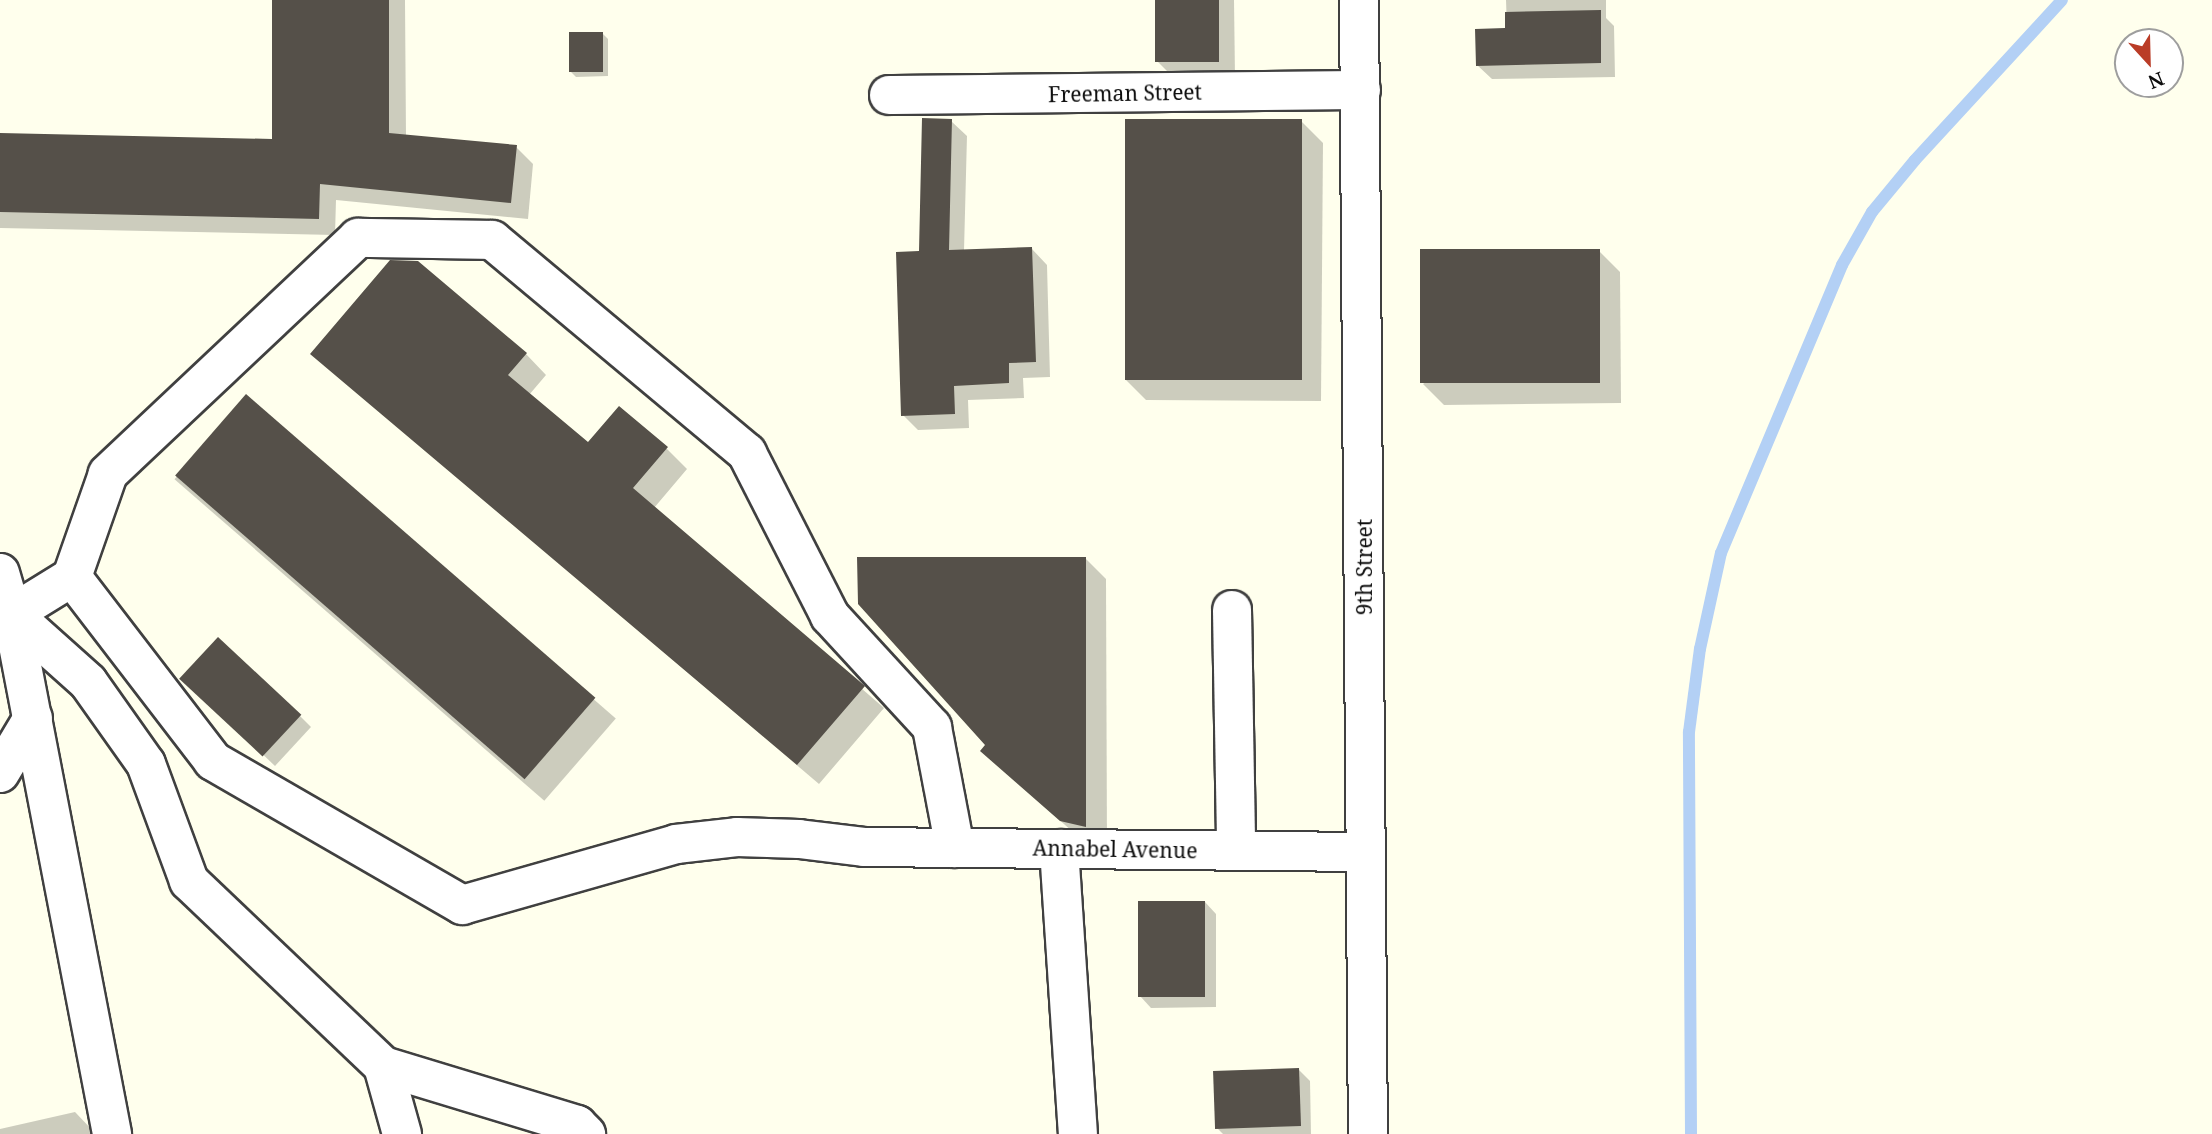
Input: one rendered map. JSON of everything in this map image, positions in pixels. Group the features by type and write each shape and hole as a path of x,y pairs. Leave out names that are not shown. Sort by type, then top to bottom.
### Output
{"street":[{"name":"9th Street","path":"1359,0 1368,1134"},
{"name":"Freeman Street","path":"889,95 1361,90"},
{"path":"6,622 72,577 108,474 358,238 492,240 747,453 830,616 932,727 955,848"},
{"path":"0,573 6,622 33,718 112,1134"},
{"name":"Annabel Avenue","path":"72,577 213,761 461,905 676,844 737,837 799,839 864,847 1366,852"},
{"path":"1232,610 1236,850"},
{"path":"6,622 88,682 146,764 189,881 383,1066 577,1125 586,1134"},
{"path":"0,773 33,718"},
{"path":"1059,849 1078,1134"},
{"path":"383,1066 402,1134"}],"building":[{"path":"272,0 389,0 389,133 517,145 511,203 320,184 319,219 0,212 0,133 272,139"},
{"path":"1155,0 1219,0 1219,62 1155,62"},
{"path":"1601,10 1601,63 1476,66 1475,29 1505,28 1505,12"},
{"path":"569,32 603,32 603,72 569,72"},
{"path":"922,118 952,119 949,250 1032,247 1036,362 1009,363 1009,383 954,386 955,414 901,416 896,252 919,251"},
{"path":"1125,119 1302,119 1302,380 1125,380"},
{"path":"1420,249 1600,249 1600,383 1420,383"},
{"path":"390,260 418,261 527,353 508,375 588,442 619,406 668,447 633,488 865,686 797,765 310,354"},
{"path":"246,394 595,698 525,779 175,476"},
{"path":"857,557 1086,557 1086,827 1060,821 980,751 985,745 858,604"},
{"path":"218,637 301,715 263,756 179,679"},
{"path":"1138,901 1205,901 1205,997 1138,997"},
{"path":"1299,1068 1301,1126 1215,1129 1213,1071"}],"waterway":[{"path":"1691,1134 1689,732 1700,649 1721,553 1842,265 1872,212 1915,160 2062,0"}]}
